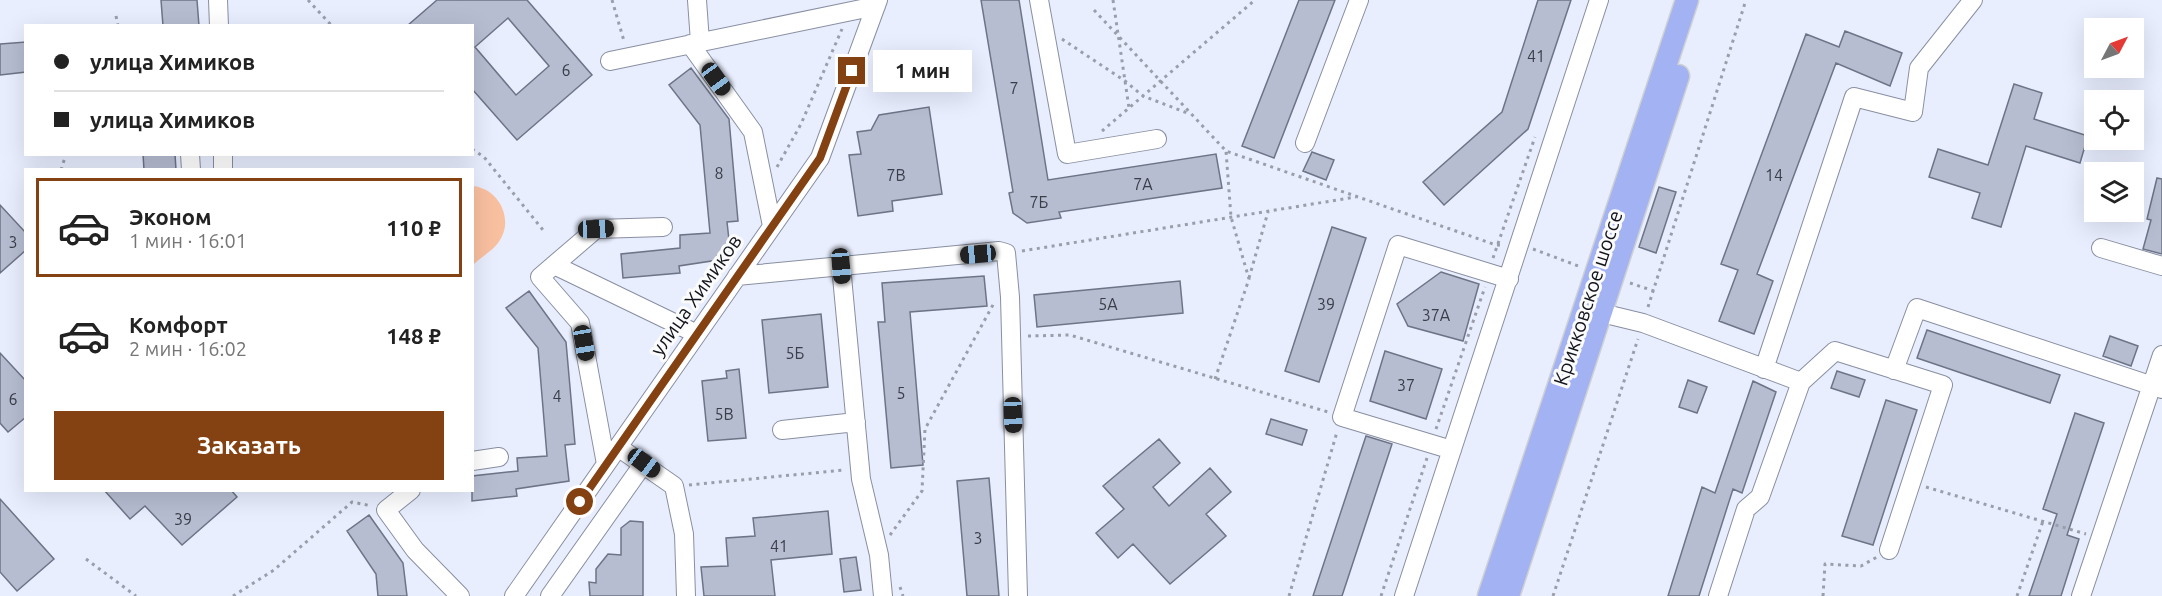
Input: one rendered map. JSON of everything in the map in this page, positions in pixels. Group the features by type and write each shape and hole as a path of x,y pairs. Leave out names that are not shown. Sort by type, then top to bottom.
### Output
{"main road":[{"name":"Крикковское шоссе","path":"1489,596 1593,311 1687,0"},
{"path":"1604,275 1703,0"},
{"path":"1508,596 1593,311"}],"street":[{"path":"218,0 219,24"},
{"path":"697,0 695,43 753,132 772,226"},
{"path":"1040,0 1067,154 1157,139"},
{"path":"1305,143 1359,0"},
{"path":"1404,596 1599,0"},
{"path":"1764,369 1854,97 1913,112 1919,68 1972,0"},
{"path":"618,59 849,11 877,3"},
{"name":"улица Химиков","path":"514,596 820,158 877,3"},
{"path":"606,464 580,322 540,278 596,229 663,228"},
{"path":"1452,450 1342,417 1398,245 1509,279"},
{"path":"2101,248 2162,266"},
{"path":"737,276 1006,253 1009,275 1018,596"},
{"path":"554,265 697,334"},
{"path":"841,266 860,468 879,555 883,596"},
{"path":"1894,370 1917,308 2157,388"},
{"path":"1593,311 1643,323 1801,382"},
{"path":"1718,596 1746,509 1760,497 1801,382 1835,351 1943,386 1889,550"},
{"path":"2081,596 2100,538 2157,388 2162,355"},
{"path":"782,430 856,422"},
{"path":"618,447 674,486 684,534 686,596"},
{"path":"474,460 499,457"},
{"path":"550,596 644,463"},
{"path":"408,492 386,510 415,550 460,596"}],"path":[{"path":"308,0 330,24"},
{"path":"612,0 623,30 618,59"},
{"path":"1113,0 1129,108"},
{"path":"1078,152 1255,0"},
{"path":"1553,596 1654,291 1746,0"},
{"path":"1094,10 1226,151 1496,245 1521,244 1654,291"},
{"path":"765,190 801,124 849,11"},
{"path":"117,16 118,24"},
{"path":"1044,27 1125,81 1143,96 1192,114"},
{"path":"1382,596 1490,273 1496,245 1536,134"},
{"path":"474,150 484,157 543,230"},
{"path":"1226,151 1231,217 1249,279"},
{"path":"1006,253 1358,197"},
{"path":"1215,379 1249,279 1268,211"},
{"path":"887,538 922,491 925,429 1009,275"},
{"path":"1011,336 1070,335 1342,417 1289,596"},
{"path":"674,486 860,468"},
{"path":"1911,483 2100,538"},
{"path":"233,596 273,570 352,502 386,510"},
{"path":"2017,596 2043,521"},
{"path":"1822,596 1825,564 1861,566 1889,550"},
{"path":"86,559 136,596"},
{"path":"900,585 903,596"}],"shaded area":[{"path":"474,186 491,193 502,207 505,216 503,234 493,249 474,264"}],"building":[{"path":"161,0 197,0 199,24 163,24"},
{"path":"437,0 527,0 592,75 517,140 474,91 474,24 409,24","holes":["508,18 549,66 516,95 475,47"]},
{"path":"981,0 1019,0 1048,180 1216,154 1222,188 1059,212 1061,218 1027,223 1013,213 1009,193 1013,192"},
{"path":"1299,0 1335,0 1274,158 1242,146"},
{"path":"1538,0 1571,0 1528,129 1444,205 1423,182 1502,112"},
{"path":"1845,31 1902,53 1890,86 1836,63 1757,274 1773,281 1754,334 1719,321 1738,270 1721,264 1806,34 1839,47"},
{"path":"24,42 24,72 0,75 0,44"},
{"path":"691,68 729,119 738,221 727,222 731,258 679,266 680,273 623,278 621,254 680,248 680,235 710,233 700,125 669,85"},
{"path":"2014,84 2042,93 2034,119 2084,135 2084,150 2080,163 2026,146 2001,227 1972,218 1980,193 1929,177 1938,149 1988,165"},
{"path":"929,107 942,194 892,201 893,211 858,216 849,155 861,154 857,132 871,130 879,115"},
{"path":"1312,152 1334,160 1326,180 1303,171"},
{"path":"143,156 175,156 176,168 144,168"},
{"path":"2157,178 2162,179 2162,254 2143,249 2151,220 2147,219"},
{"path":"1659,187 1676,192 1656,253 1639,247"},
{"path":"0,205 24,231 24,252 0,273"},
{"path":"1332,227 1366,238 1319,382 1285,371"},
{"path":"1441,272 1479,284 1463,341 1408,326 1397,304"},
{"path":"984,276 987,306 910,312 923,465 891,468 878,322 885,322 882,283"},
{"path":"1180,281 1183,313 1037,327 1034,295"},
{"path":"529,291 566,342 575,444 565,445 569,481 516,489 517,496 472,501 474,476 518,471 517,458 547,456 538,348 506,308"},
{"path":"821,314 828,387 769,393 762,320"},
{"path":"1927,330 2060,375 2050,403 1917,358"},
{"path":"2110,336 2138,346 2131,366 2103,356"},
{"path":"1385,351 1442,369 1426,419 1370,401"},
{"path":"0,353 24,379 24,419 8,432 0,423"},
{"path":"739,369 746,438 708,441 702,381 727,378 726,371"},
{"path":"1837,371 1865,380 1859,397 1831,388"},
{"path":"1688,380 1707,387 1697,413 1679,407"},
{"path":"1753,381 1776,392 1742,493 1733,489 1699,596 1668,596 1702,487 1715,493"},
{"path":"1886,400 1917,410 1873,545 1842,536"},
{"path":"2075,413 2104,423 2067,535 2079,539 2061,596 2029,596 2057,514 2043,509"},
{"path":"1271,419 1307,430 1302,445 1266,434"},
{"path":"1366,436 1392,444 1342,596 1313,596"},
{"path":"1159,439 1180,463 1153,487 1169,506 1210,468 1231,492 1206,514 1226,536 1170,584 1133,544 1118,558 1096,533 1124,509 1103,486"},
{"path":"989,478 999,596 967,596 957,481"},
{"path":"106,492 233,492 237,497 182,545 145,506 130,519"},
{"path":"0,499 54,559 17,591 0,572"},
{"path":"828,511 832,554 771,560 775,596 704,596 701,567 728,566 726,538 755,536 753,518"},
{"path":"369,515 403,563 407,596 378,596 376,574 347,531"},
{"path":"630,521 643,522 643,596 590,596 589,582 596,583 596,569 608,554 621,555 621,528"},
{"path":"856,557 861,590 844,592 840,559"}],"route":[{"path":"580,502 820,158 852,71"}]}
